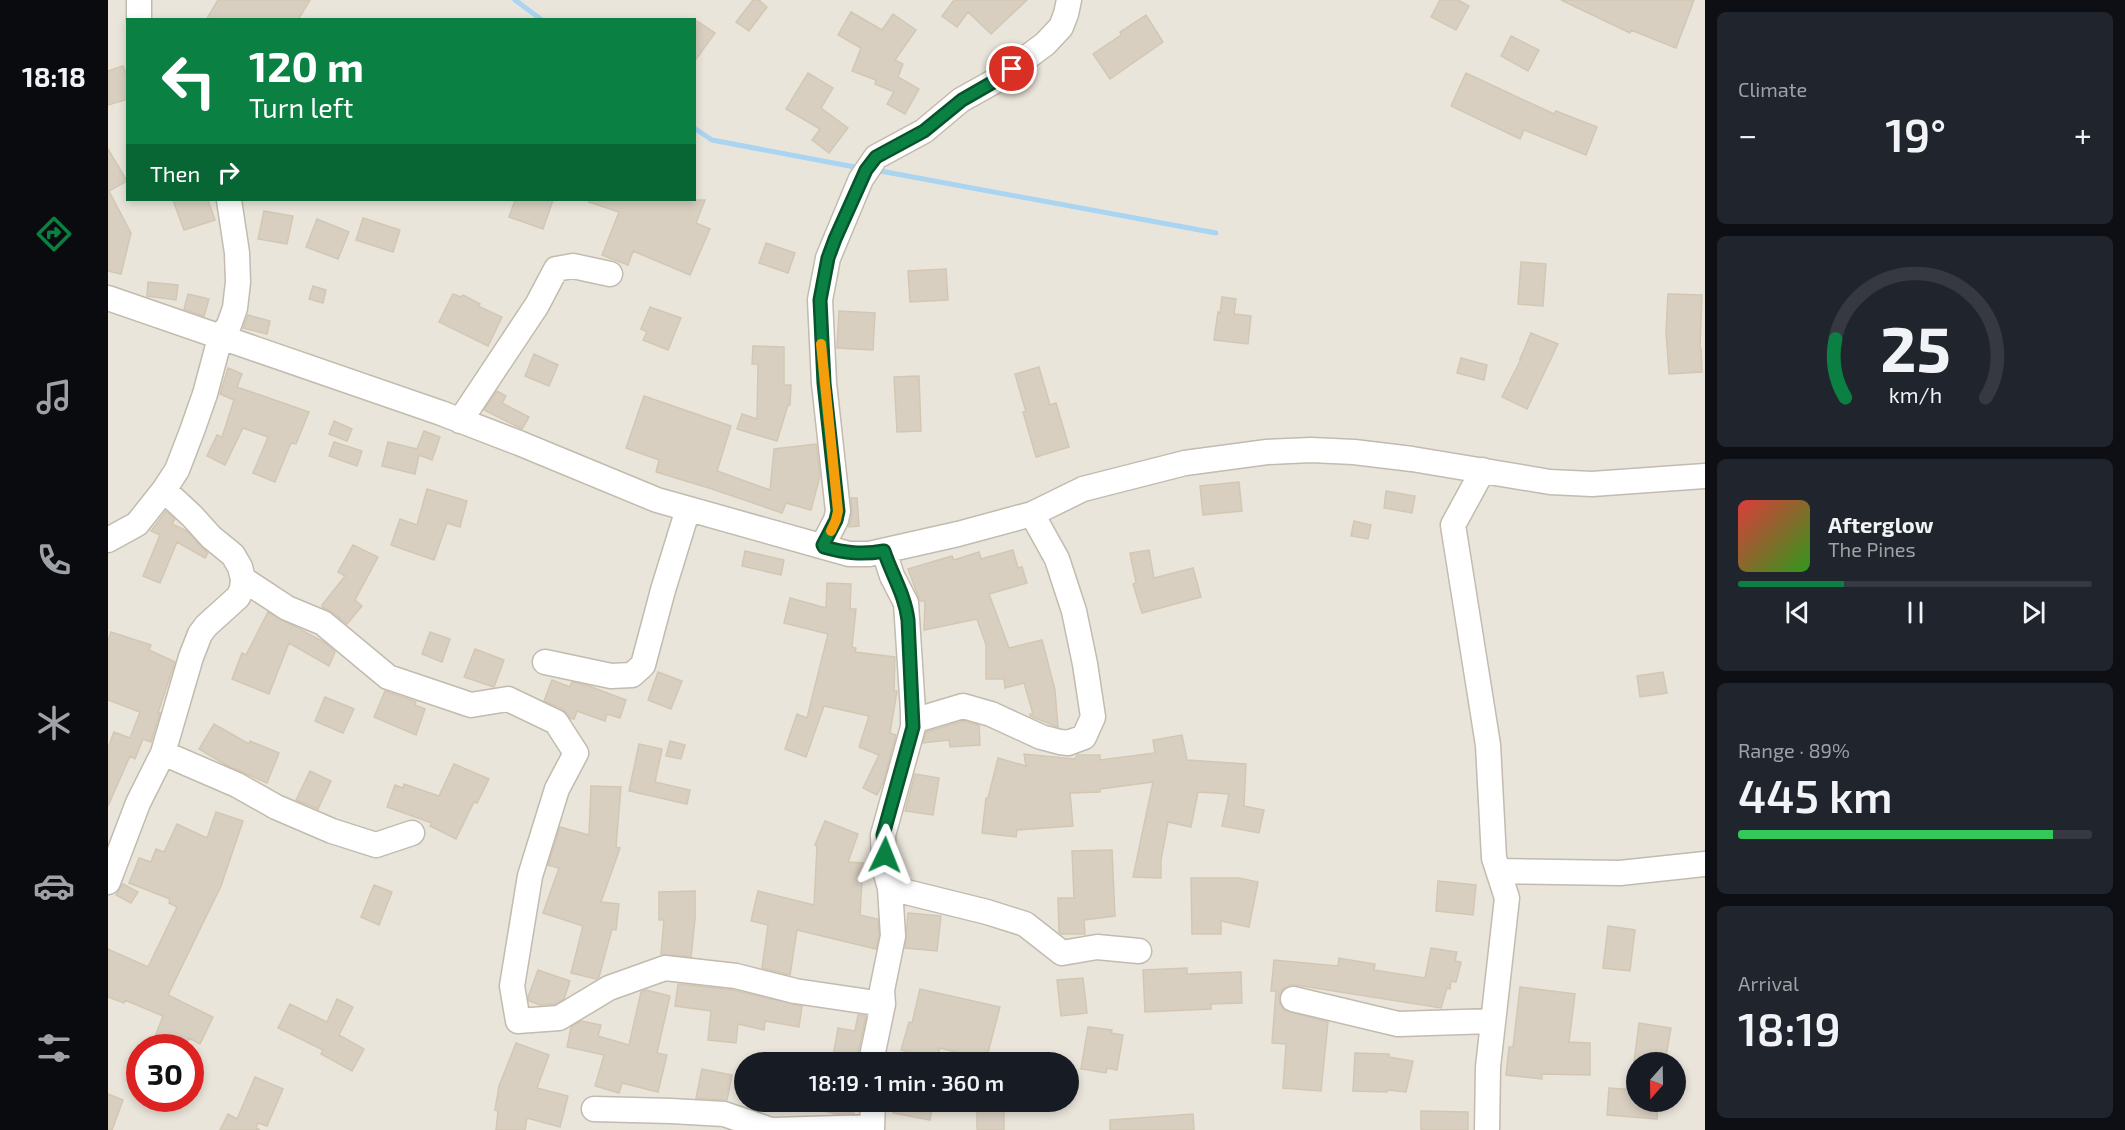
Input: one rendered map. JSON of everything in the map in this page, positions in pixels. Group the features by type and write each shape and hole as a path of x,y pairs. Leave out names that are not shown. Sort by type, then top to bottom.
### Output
{"street":[{"path":"139,0 139,18"},
{"path":"824,547 838,511 824,383 820,300 828,258 861,179 876,157 924,131 962,100 995,81 1045,44 1061,27 1069,0"},
{"path":"108,540 136,524 164,490 177,471 192,431 220,338 229,325 235,308 238,282 237,253 229,201"},
{"path":"460,421 537,305 556,269 573,266 610,274"},
{"path":"108,297 460,421 657,500 849,554 884,551 1032,514 1083,489 1185,463 1267,452 1311,450 1354,452 1550,482 1592,484 1705,476"},
{"path":"1483,470 1453,525 1488,745 1494,858 1507,898 1488,1067 1487,1130"},
{"path":"108,882 138,804 163,753 200,634 238,597 242,589 243,579 240,567 233,555 211,537 164,490"},
{"path":"545,662 611,676 632,675 643,665 688,509"},
{"path":"913,721 963,706 991,714 1041,737 1060,742 1068,743 1084,737 1093,717 1074,611 1057,559 1032,514"},
{"path":"873,1052 893,936 890,888 884,867 883,835 913,721 906,603 892,576 884,551"},
{"path":"243,579 287,608 323,623 388,677 471,705 508,699 556,722 576,753 557,789 530,876 512,986 518,1021 559,1018 609,988 665,968 736,976 795,991 883,1004"},
{"path":"163,753 237,785 276,807 332,831 376,845 412,833"},
{"path":"1499,871 1620,873 1705,864"},
{"path":"890,888 987,912 1025,924 1062,953 1097,947 1138,951"},
{"path":"1293,999 1398,1024 1493,1021"},
{"path":"594,1109 724,1114 772,1130 872,1129 873,1112"}],"shaded area":[{"path":"108,0 1705,0 1705,1130 108,1130"}],"building":[{"path":"218,0 310,0 299,18 207,18"},
{"path":"753,0 759,0 767,7 749,31 736,22"},
{"path":"954,0 1027,0 991,34 968,12 957,27 942,16"},
{"path":"1440,0 1458,0 1469,6 1456,30 1431,17"},
{"path":"1561,0 1694,0 1676,48 1631,30 1630,33"},
{"path":"851,12 882,30 893,14 916,30 895,60 903,64 898,77 919,89 905,114 887,104 894,92 875,84 876,80 852,71 861,48 838,35"},
{"path":"1146,15 1163,42 1110,79 1093,54"},
{"path":"696,20 715,33 696,59"},
{"path":"1511,36 1539,50 1528,71 1501,56"},
{"path":"123,66 126,74 126,100 108,105 108,71"},
{"path":"808,73 833,88 821,108 848,128 829,153 812,140 820,129 786,109"},
{"path":"1466,73 1554,114 1556,111 1597,127 1586,155 1524,130 1520,139 1451,106"},
{"path":"108,149 126,179 126,182 109,191 131,233 121,274 108,271"},
{"path":"705,200 696,223 710,229 690,275 633,251 628,265 602,255 619,212 589,202"},
{"path":"173,201 208,201 215,220 184,230"},
{"path":"515,201 553,201 543,229 509,217"},
{"path":"264,211 293,216 287,244 258,239"},
{"path":"363,218 400,230 393,252 356,240"},
{"path":"317,219 349,232 338,259 306,247"},
{"path":"766,243 795,253 788,273 759,263"},
{"path":"1521,262 1546,264 1543,306 1518,304"},
{"path":"946,269 948,300 910,302 908,271"},
{"path":"148,282 178,285 176,300 147,296"},
{"path":"313,286 326,290 323,303 309,299"},
{"path":"188,294 209,299 204,316 184,309"},
{"path":"453,294 461,297 463,295 480,304 478,306 502,317 488,346 439,322"},
{"path":"1668,294 1702,295 1700,348 1702,372 1669,374 1666,332"},
{"path":"1222,297 1236,299 1234,314 1251,316 1248,344 1214,340"},
{"path":"650,307 681,318 668,350 643,340 647,332 641,329"},
{"path":"839,311 875,313 873,350 837,348"},
{"path":"248,315 270,321 267,334 243,328"},
{"path":"1531,333 1558,344 1527,409 1502,397"},
{"path":"753,346 784,347 784,385 791,385 790,405 788,405 777,441 737,429 742,414 757,419 758,364 752,364"},
{"path":"534,354 558,365 549,386 525,376"},
{"path":"1461,358 1487,365 1484,380 1457,373"},
{"path":"1039,367 1050,405 1056,403 1069,447 1036,457 1015,374"},
{"path":"228,368 242,374 237,387 309,412 296,444 291,443 275,482 253,473 268,437 243,428 225,465 207,456 217,435 222,437 234,400 220,394"},
{"path":"919,376 921,431 897,432 894,377"},
{"path":"497,391 506,396 502,403 529,417 522,429 484,410"},
{"path":"644,396 731,426 717,471 770,490 774,449 816,444 820,476 811,510 786,503 782,513 656,472 659,460 626,448"},
{"path":"334,421 352,429 347,441 329,434"},
{"path":"424,431 440,437 432,460 419,455 415,474 382,466 388,442 417,449"},
{"path":"334,442 362,451 357,466 329,456"},
{"path":"1239,482 1242,511 1203,515 1200,486"},
{"path":"427,489 467,501 460,527 447,523 434,560 391,545 400,519 417,525"},
{"path":"1386,491 1415,496 1412,513 1384,508"},
{"path":"851,498 857,498 859,526 849,527 852,514"},
{"path":"166,511 175,519 172,524 187,531 208,553 205,558 177,542 160,583 143,576 160,535 151,531"},
{"path":"1354,521 1371,525 1368,539 1351,536"},
{"path":"353,545 378,557 355,600 362,606 347,624 322,605 345,576 338,572"},
{"path":"1013,550 1018,568 1022,567 1027,583 989,594 1009,648 1042,640 1055,690 1058,727 1030,716 1033,714 1024,683 1005,688 1004,679 986,679 986,645 977,619 924,630 925,601 920,601 908,569 952,556 954,560 979,552 981,559"},
{"path":"1149,550 1154,578 1193,568 1201,597 1142,613 1133,584 1136,583 1130,553"},
{"path":"745,551 784,560 781,575 742,566"},
{"path":"827,583 851,584 850,609 856,609 852,647 856,648 855,652 895,657 894,691 897,691 890,733 896,735 883,783 877,795 863,788 879,755 859,747 869,716 824,706 806,757 785,749 797,714 807,718 828,634 784,623 790,598 826,608"},
{"path":"268,612 324,642 335,652 329,666 289,643 269,694 232,679 242,653 246,655"},
{"path":"111,632 151,645 149,650 175,662 151,742 143,739 135,759 130,756 108,806 108,748 114,732 130,738 140,712 108,700 108,640"},
{"path":"430,632 450,639 442,662 422,654"},
{"path":"475,649 504,660 494,687 464,677"},
{"path":"658,672 682,681 671,709 648,700"},
{"path":"1663,672 1667,693 1640,697 1637,676"},
{"path":"552,680 570,687 572,682 589,686 626,700 620,718 607,714 605,721 577,711 574,719 570,718 563,709 544,701"},
{"path":"385,691 416,702 415,705 425,709 416,735 374,717"},
{"path":"325,697 354,709 343,733 315,721"},
{"path":"963,721 979,725 980,745 950,747 949,740 923,743 926,732"},
{"path":"214,724 249,744 250,741 279,753 267,783 226,765 199,749"},
{"path":"1182,735 1187,760 1246,764 1244,806 1264,810 1259,833 1222,826 1229,794 1198,792 1191,827 1168,822 1161,860 1161,878 1133,877 1153,782 1100,789 1100,792 1070,793 1073,826 1017,830 1016,837 982,833 986,798 988,798 998,758 1026,766 1024,754 1075,759 1077,755 1100,755 1100,760 1155,753 1153,740"},
{"path":"670,741 685,745 681,759 666,756"},
{"path":"639,744 662,749 655,782 690,790 687,804 629,791"},
{"path":"454,764 489,779 477,803 474,802 456,839 430,826 432,823 387,807 395,785 403,788 404,784 439,796"},
{"path":"310,771 331,781 318,809 296,800"},
{"path":"915,774 939,778 933,815 905,811"},
{"path":"591,786 621,787 616,847 620,848 601,902 619,904 616,930 612,929 599,977 596,979 571,973 583,926 543,913 559,868 548,865 560,827 589,835"},
{"path":"216,812 243,821 221,886 168,995 213,1017 204,1036 156,1034 163,1016 125,1000 124,1003 108,997 108,949 148,967 177,907 169,903 170,899 129,883 139,858 151,862 156,849 164,852 177,824 207,838"},
{"path":"825,821 858,834 848,862 863,863 860,915 878,919 879,935 876,949 797,930 790,975 762,968 768,925 751,921 758,891 814,905 817,846 815,845"},
{"path":"1112,850 1115,916 1084,920 1085,934 1061,934 1059,932 1058,898 1074,898 1072,851"},
{"path":"1191,878 1239,878 1258,882 1249,927 1221,921 1221,934 1192,934"},
{"path":"1438,881 1476,885 1473,915 1436,911"},
{"path":"123,884 138,892 131,903 116,895"},
{"path":"374,885 392,892 379,925 361,917"},
{"path":"695,891 691,957 661,954 664,920 659,920 659,892"},
{"path":"908,913 941,916 937,951 905,948"},
{"path":"1608,926 1635,930 1630,971 1603,968"},
{"path":"1431,948 1457,952 1455,961 1461,962 1456,982 1451,981 1450,989 1447,988 1441,1008 1296,985 1283,989 1279,995 1279,1002 1284,1010 1328,1022 1321,1091 1283,1088 1286,1044 1272,1043 1276,991 1271,991 1274,960 1338,966 1339,958 1375,964 1374,970 1425,978"},
{"path":"1187,968 1187,974 1241,972 1242,1003 1211,1004 1211,1009 1145,1012 1143,970"},
{"path":"538,970 570,981 564,999 555,1004 540,1005 529,1001 528,997"},
{"path":"1083,978 1087,1013 1061,1016 1057,980"},
{"path":"678,984 733,990 802,1006 799,1027 765,1021 764,1030 738,1024 736,1043 708,1040 711,1011 675,1006"},
{"path":"1520,987 1575,994 1569,1042 1590,1043 1590,1075 1542,1074 1542,1079 1506,1075 1509,1047 1513,1047"},
{"path":"920,989 1000,1007 988,1052 955,1052 940,1048 939,1052 901,1050 909,1022 912,1023"},
{"path":"646,990 670,996 657,1053 667,1055 658,1092 622,1083 619,1093 595,1086 604,1055 567,1047 571,1027 581,1021 601,1025 598,1036 629,1045 641,992"},
{"path":"337,999 353,1007 339,1035 364,1049 352,1071 321,1054 323,1050 278,1028 290,1004 327,1022"},
{"path":"858,1015 866,1016 859,1052 834,1052 838,1028 855,1031"},
{"path":"1639,1023 1671,1028 1667,1052 1635,1052"},
{"path":"1088,1027 1112,1030 1111,1033 1123,1035 1117,1070 1107,1068 1106,1073 1081,1069"},
{"path":"516,1043 549,1055 537,1088 568,1096 560,1127 527,1118 525,1130 496,1130 498,1111 495,1110 499,1086"},
{"path":"1355,1053 1389,1054 1389,1057 1413,1061 1406,1092 1353,1091"},
{"path":"702,1069 732,1075 727,1100 696,1098"},
{"path":"255,1077 283,1089 267,1126 258,1123 256,1128 260,1130 220,1130 228,1114 237,1119"},
{"path":"1609,1088 1626,1089 1626,1112 1657,1112 1657,1119 1607,1115"},
{"path":"108,1094 123,1100 112,1130 108,1130"},
{"path":"1421,1111 1468,1112 1468,1130 1421,1130"},
{"path":"827,1112 854,1112 854,1113"},
{"path":"893,1112 931,1112 930,1120"},
{"path":"977,1112 1004,1112 1004,1130 977,1130"},
{"path":"1193,1114 1194,1130 1110,1130 1110,1120"}],"waterway":[{"path":"515,0 539,18"},
{"path":"696,129 712,140 860,168"},
{"path":"875,170 1216,233"}],"slow traffic":[{"path":"821,344 838,511 831,531"}],"route":[{"path":"885,855 883,835 913,727 908,620 906,603 892,576 884,551 849,554 823,545 836,520 838,511 820,333 820,300 823,279 835,239 871,162 892,147 924,131 962,100 1012,69"}]}
